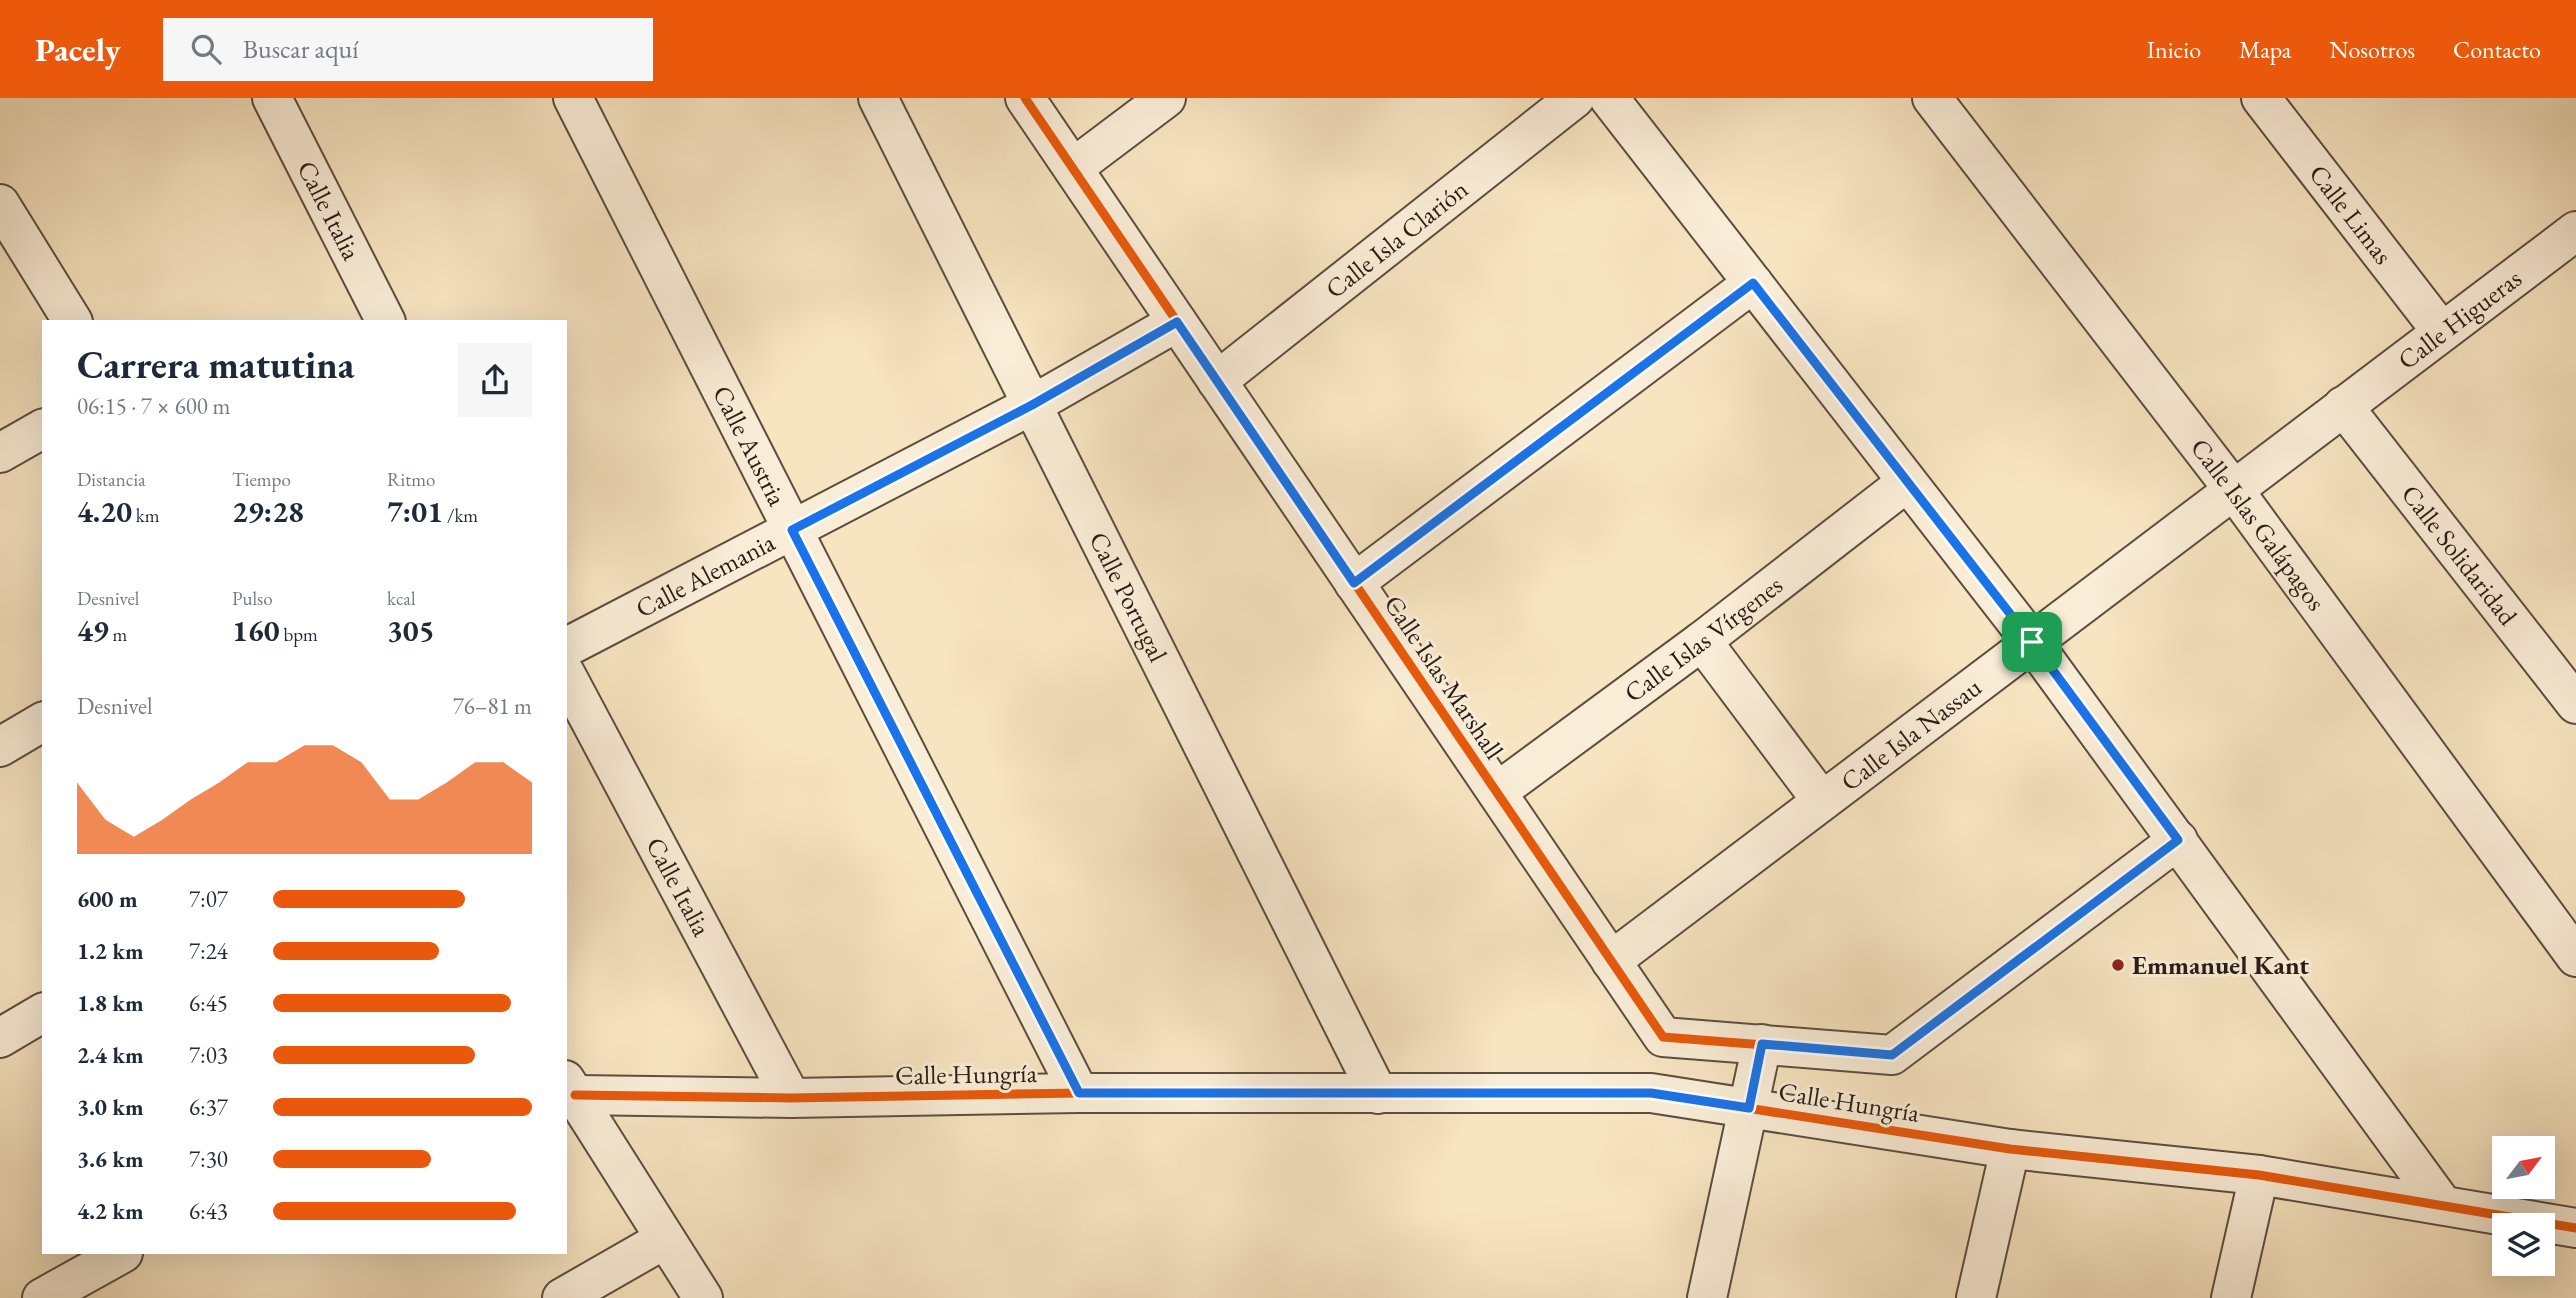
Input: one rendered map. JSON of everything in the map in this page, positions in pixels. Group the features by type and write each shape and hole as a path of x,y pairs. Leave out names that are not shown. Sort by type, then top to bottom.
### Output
{"street":[{"name":"Calle Italia","path":"272,98 385,320"},
{"name":"Calle Austria","path":"573,98 1079,1093"},
{"name":"Calle Portugal","path":"878,98 1378,1094"},
{"name":"Calle Islas Marshall","path":"1025,98 1663,1037 1762,1044"},
{"path":"1073,168 1166,98"},
{"name":"Calle Isla Clarión","path":"1217,381 1576,98"},
{"path":"1609,98 2032,642 2442,1204 2576,1228"},
{"name":"Calle Islas Galápagos","path":"1932,98 2234,489 2576,957"},
{"name":"Calle Limas","path":"2261,98 2442,332"},
{"path":"0,204 72,320"},
{"name":"Calle Higueras","path":"2343,406 2442,332 2569,250"},
{"path":"1354,583 1753,283"},
{"name":"Calle Alemania","path":"567,647 1032,405 1177,322"},
{"name":"Calle Isla Nassau","path":"1612,961 2343,406"},
{"name":"Calle Solidaridad","path":"2343,406 2576,704"},
{"path":"0,453 42,429"},
{"name":"Calle Islas Vírgenes","path":"1497,792 1702,641 1907,482"},
{"path":"1702,641 1822,802"},
{"name":"Calle Italia","path":"567,677 791,1098"},
{"path":"0,747 42,722"},
{"path":"1707,1298 1762,1044 1892,1055 2178,840"},
{"path":"0,1038 42,1013"},
{"path":"570,1088 703,1298"},
{"name":"Calle Hungría","path":"570,1088 791,1098 1079,1093 1651,1093 2010,1149 2259,1175 2442,1204"},
{"path":"1976,1298 2010,1149"},
{"path":"2231,1298 2259,1175"},
{"path":"562,1298 665,1239"},
{"path":"43,1298 120,1254"}],"cycle path":[{"path":"1025,98 1663,1037 1892,1055 2178,840"},
{"path":"575,1095 791,1098 1079,1093 1651,1093 2010,1149 2259,1175 2576,1228"}],"place":[{"name":"Emmanuel Kant","path":"2118,965"}],"route":[{"path":"1753,283 2032,642 2178,840 1892,1055 1762,1044 1749,1108 1651,1093 1079,1093 792,530 1032,405 1177,322 1354,583 1753,283"}]}
